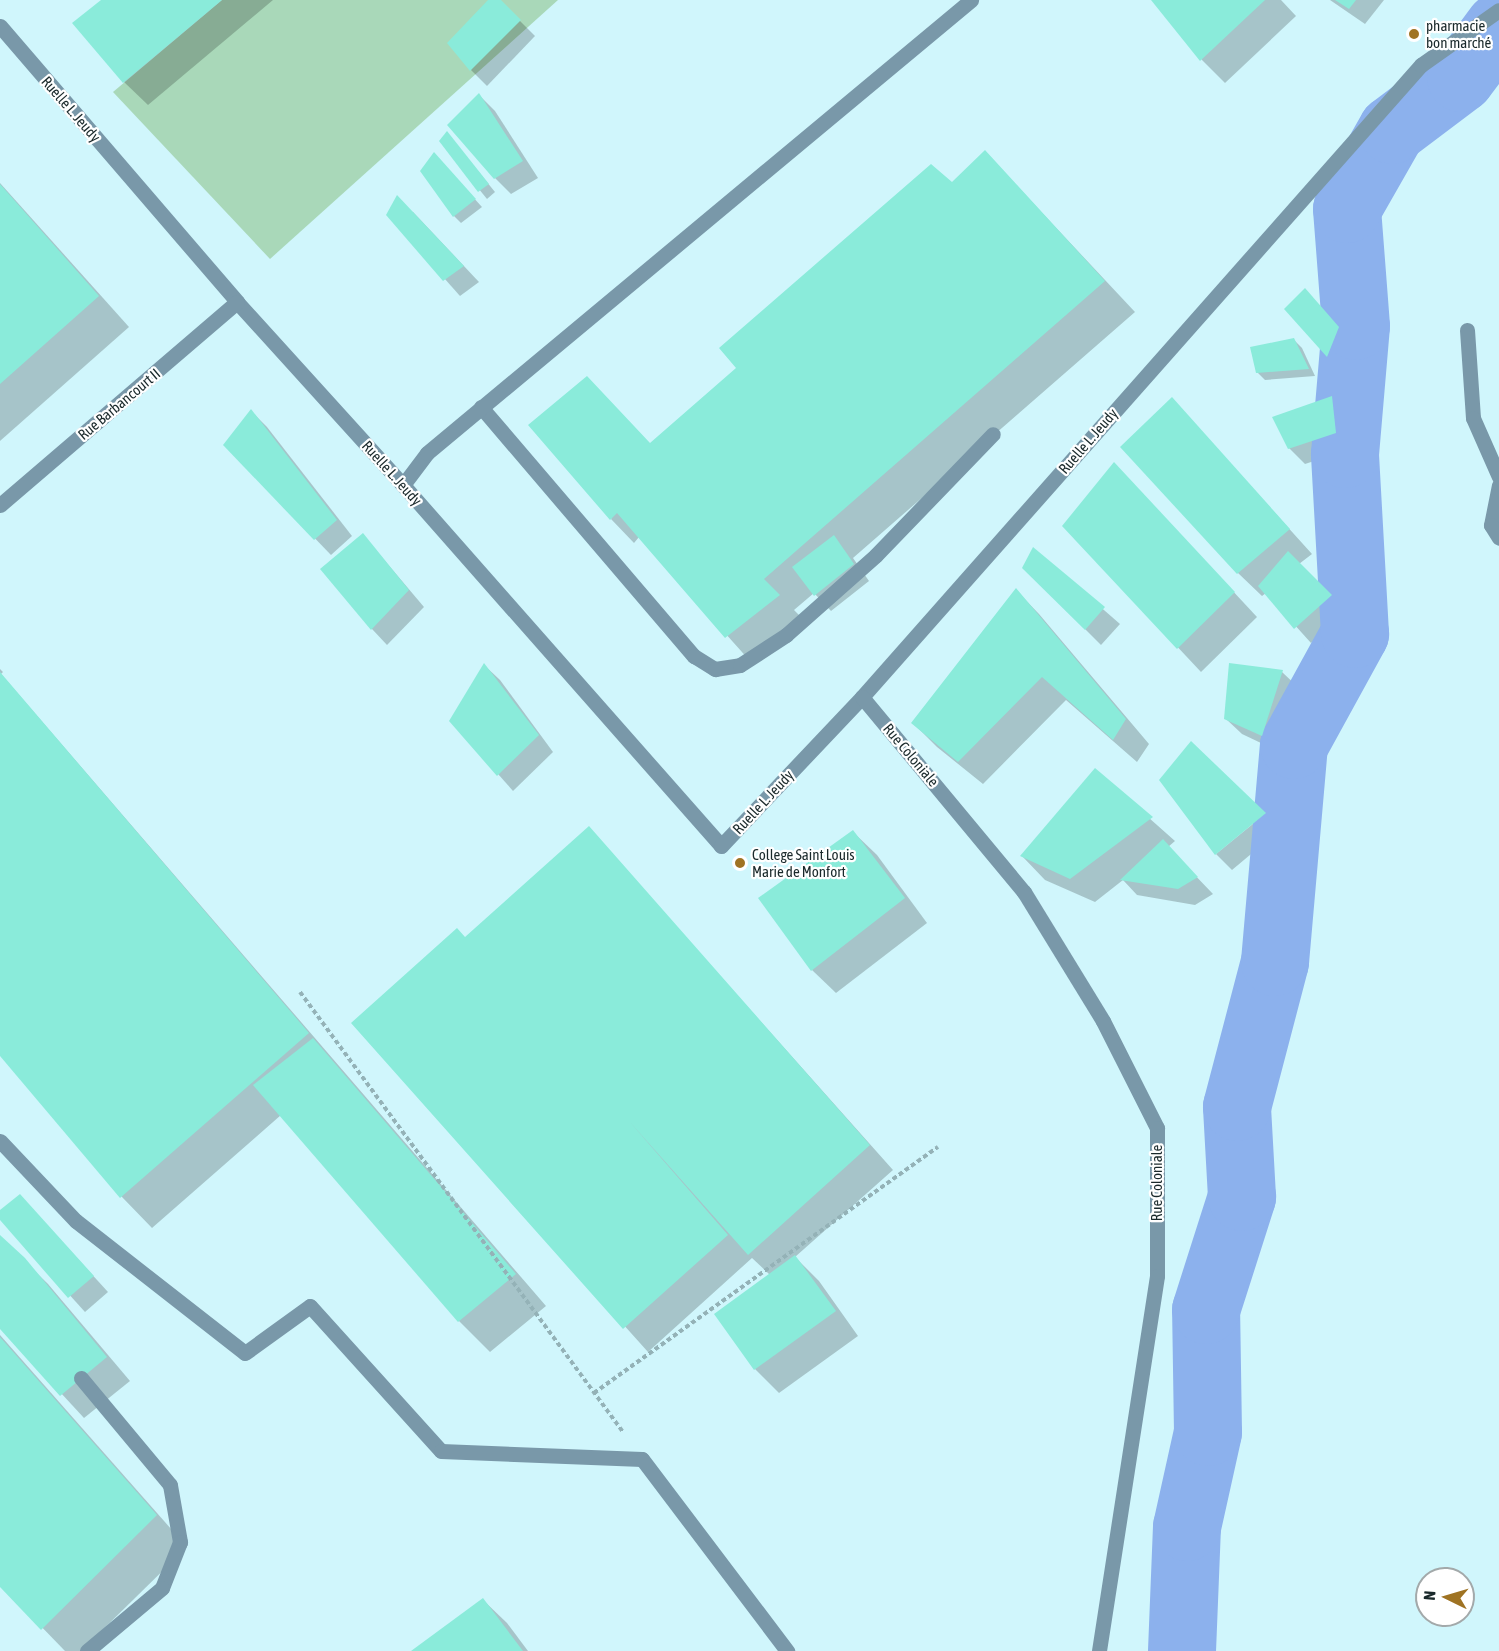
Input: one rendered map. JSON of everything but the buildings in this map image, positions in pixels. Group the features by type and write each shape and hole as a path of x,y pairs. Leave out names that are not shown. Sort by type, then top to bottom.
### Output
{"street":[{"path":"403,485 427,453 971,0"},
{"name":"Ruelle L. Jeudy","path":"0,26 237,302 403,485 721,846 862,697 1421,65 1499,10"},
{"name":"Rue Barbancourt II","path":"0,505 237,302"},
{"path":"1467,330 1473,418 1499,477"},
{"path":"481,407 694,656 715,669 740,665 786,635 876,555 993,434"},
{"path":"1499,485 1491,525 1499,537"},
{"name":"Rue Coloniale","path":"862,697 1024,891 1103,1021 1157,1128 1157,1276 1099,1651"},
{"path":"0,1141 76,1221 245,1353 310,1306 441,1451 642,1459 787,1651"},
{"path":"81,1378 170,1485 180,1542 162,1588 87,1651"}],"path":[{"path":"300,992 642,1459"},
{"path":"594,1393 938,1147"}],"green space":[{"path":"222,0 558,0 270,259 113,92"}],"waterway":[{"path":"1182,1651 1187,1527 1208,1432 1206,1310 1242,1197 1237,1107 1275,962 1294,745 1355,634 1345,454 1356,326 1347,209 1392,130 1461,78 1499,27"}],"place":[{"name":"pharmacie bon marché","path":"1414,34"},
{"name":"College Saint Louis Marie de Monfort","path":"740,863"}]}
